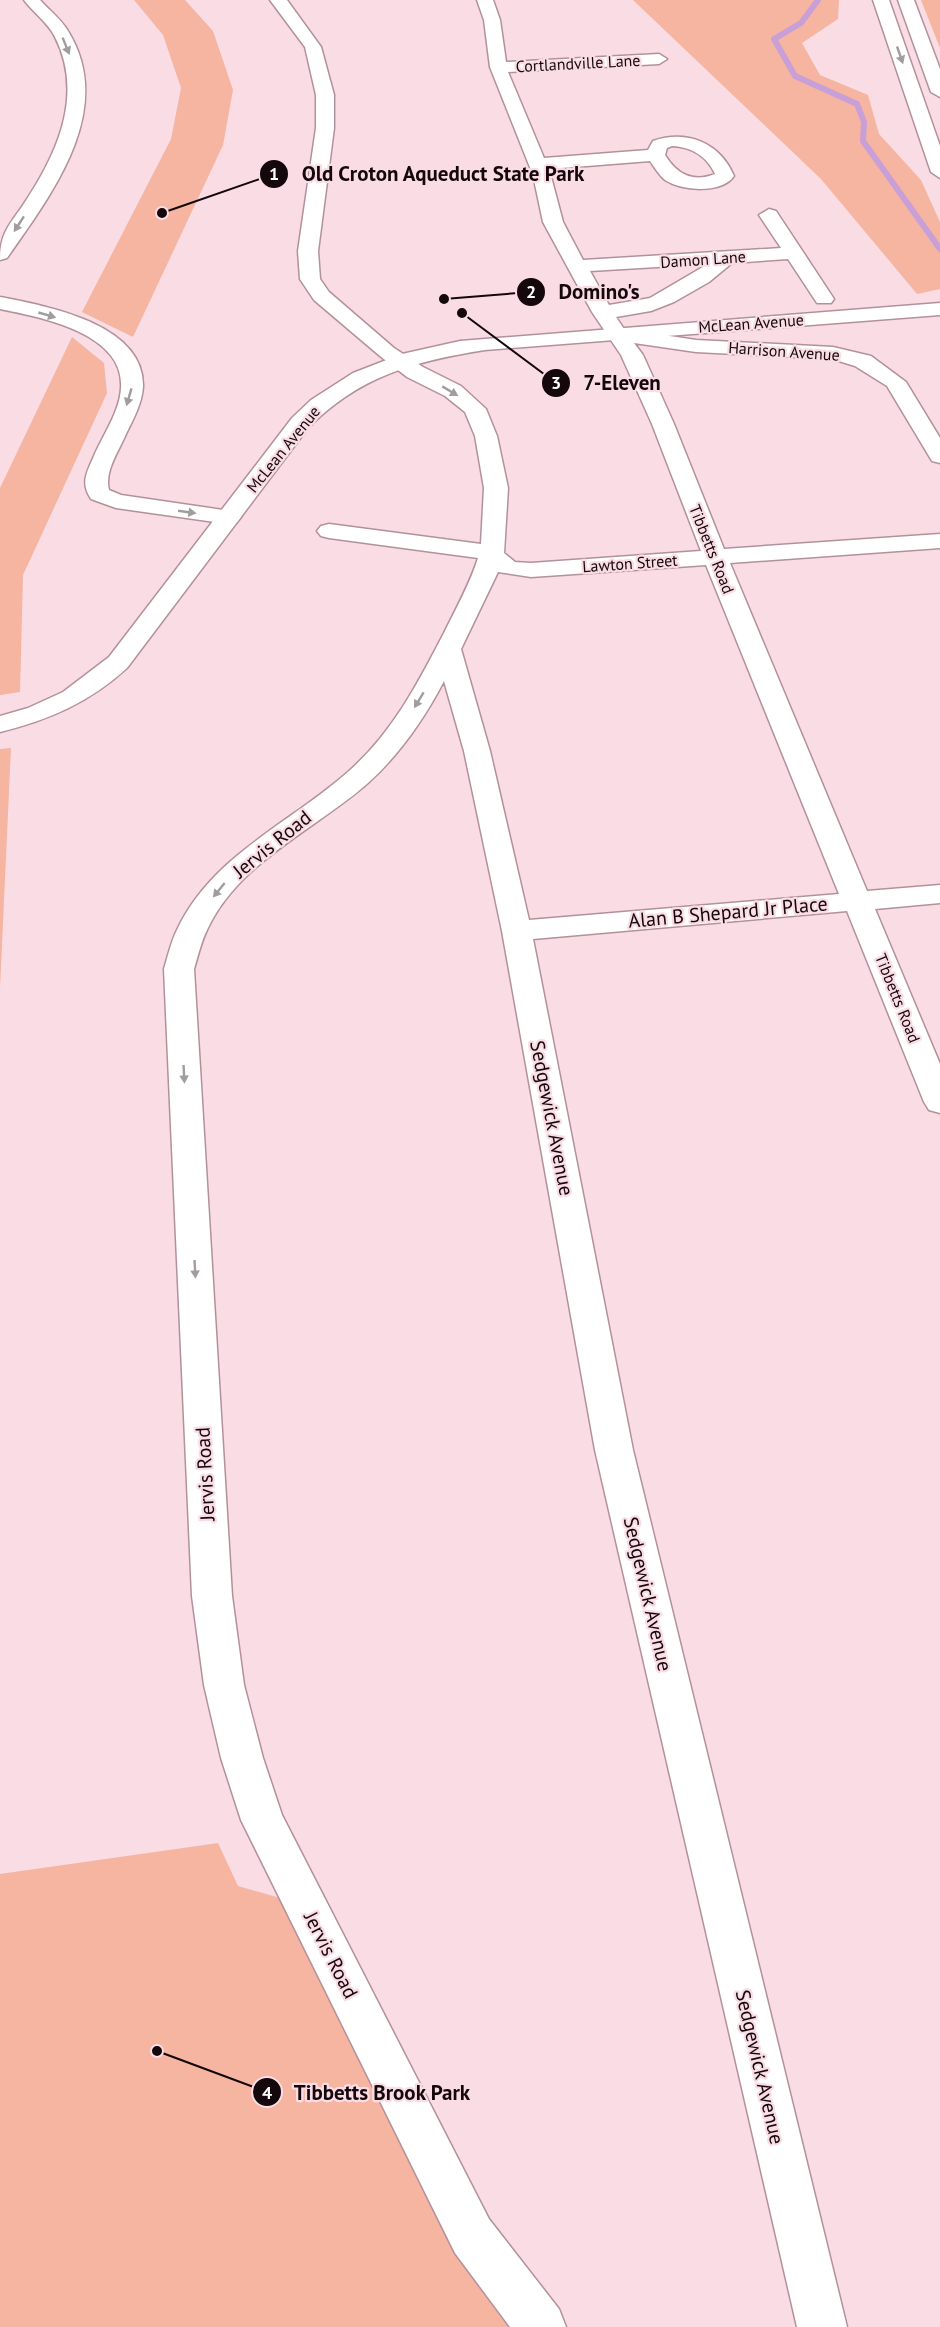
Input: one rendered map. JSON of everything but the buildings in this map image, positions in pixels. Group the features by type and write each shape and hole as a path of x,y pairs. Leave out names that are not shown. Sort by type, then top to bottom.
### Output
{"main road":[{"path":"0,254 56,166 71,130 78,102 78,79 68,48 60,31 32,0"},
{"path":"278,0 300,26 313,47 325,95 325,128 308,251 310,279 321,296 400,362 453,391 475,409 486,436 496,488 492,553 484,578 448,649"},
{"name":"Tibbetts Road","path":"485,0 492,20 498,67 538,164 553,222 575,267 616,334 632,355 663,424 715,557 940,1102"},
{"path":"881,0 940,172"},
{"path":"906,0 940,92"},
{"name":"Cortlandville Lane","path":"498,67 659,59"},
{"path":"538,164 656,155"},
{"path":"769,215 794,253 820,309"},
{"name":"Damon Lane","path":"575,267 794,253"},
{"path":"602,312 642,307 657,302 713,270 726,257"},
{"path":"0,303 93,330 114,345 130,368 130,396 96,476 99,494 116,501 229,517"},
{"name":"McLean Avenue","path":"0,724 66,701 111,671 131,648 291,433 315,406 360,377 400,362 475,345 616,334 820,309 940,309"},
{"name":"Harrison Avenue","path":"616,334 696,346 833,353 863,361 895,382 940,456"},
{"name":"Lawton Street","path":"329,531 492,553 497,562 503,566 525,570 940,541"},
{"name":"Sedgewick Avenue","path":"448,649 477,751 517,931 614,1450 822,2327"},
{"name":"Jervis Road","path":"448,649 404,726 386,750 338,794 245,861 218,890 184,943 179,969 212,1596 224,1686 242,1758 262,1820 472,2236 541,2327"},
{"name":"Alan B Shepard Jr Place","path":"517,931 940,894"}],"shaded area":[{"path":"134,0 185,0 213,31 233,90 223,145 133,337 82,312 171,139 181,88 163,35"},
{"path":"633,0 839,0 838,19 802,43 820,75 868,95 879,134 921,180 940,222 940,289 917,294 821,179"},
{"path":"921,0 940,0 940,48"},
{"path":"72,337 104,363 107,393 23,575 20,692 0,695 0,488"},
{"path":"11,748 0,988 0,749"},
{"path":"218,1843 238,1886 280,1898 508,2327 0,2327 0,1874"}],"waterway":[{"path":"818,0 801,23 774,39 795,76 857,104 864,122 863,141 940,249"}],"place":[{"name":"Old Croton Aqueduct State Park","path":"162,213"},
{"name":"Domino's","path":"444,299"},
{"name":"7-Eleven","path":"462,313"},
{"name":"Tibbetts Brook Park","path":"157,2051"}]}
